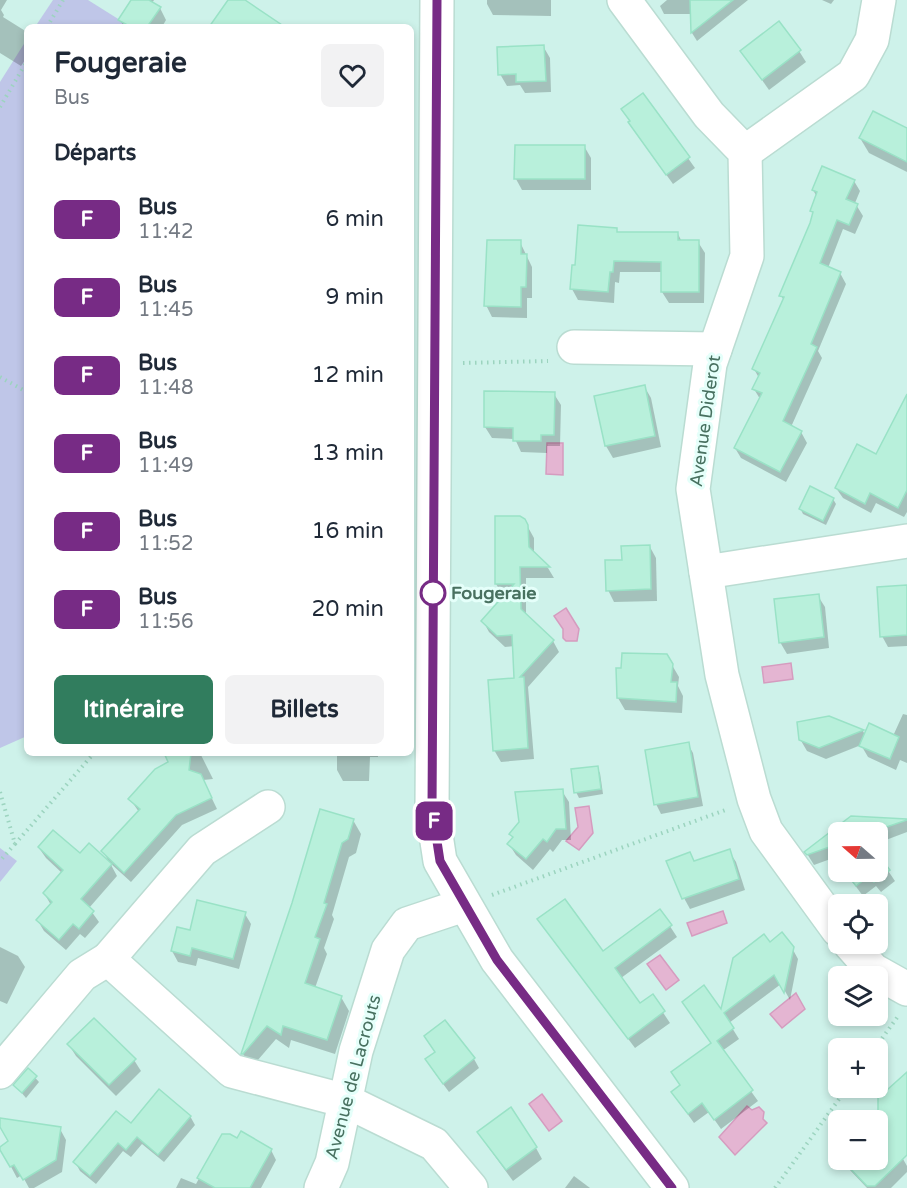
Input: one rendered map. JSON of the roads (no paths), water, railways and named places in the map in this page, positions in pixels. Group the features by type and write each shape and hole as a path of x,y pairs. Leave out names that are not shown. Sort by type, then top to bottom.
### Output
{"street":[{"path":"437,0 432,809 440,861 497,960 672,1188"},
{"path":"624,0 709,115 745,152 853,75 872,40 879,0"},
{"name":"Avenue Diderot","path":"745,152 747,256 710,364 693,489 722,675 754,799 766,831 828,916"},
{"path":"574,347 715,349"},
{"path":"706,572 907,541"},
{"path":"0,1072 82,975 108,959 202,850 268,807"},
{"name":"Avenue de Lacrouts","path":"321,1188 332,1162 356,1051 388,950 407,924 464,905"},
{"path":"859,954 904,1001"},
{"path":"108,959 232,1071 346,1101 434,1144 471,1188"}],"place":[{"name":"Fougeraie","path":"433,593"}]}
